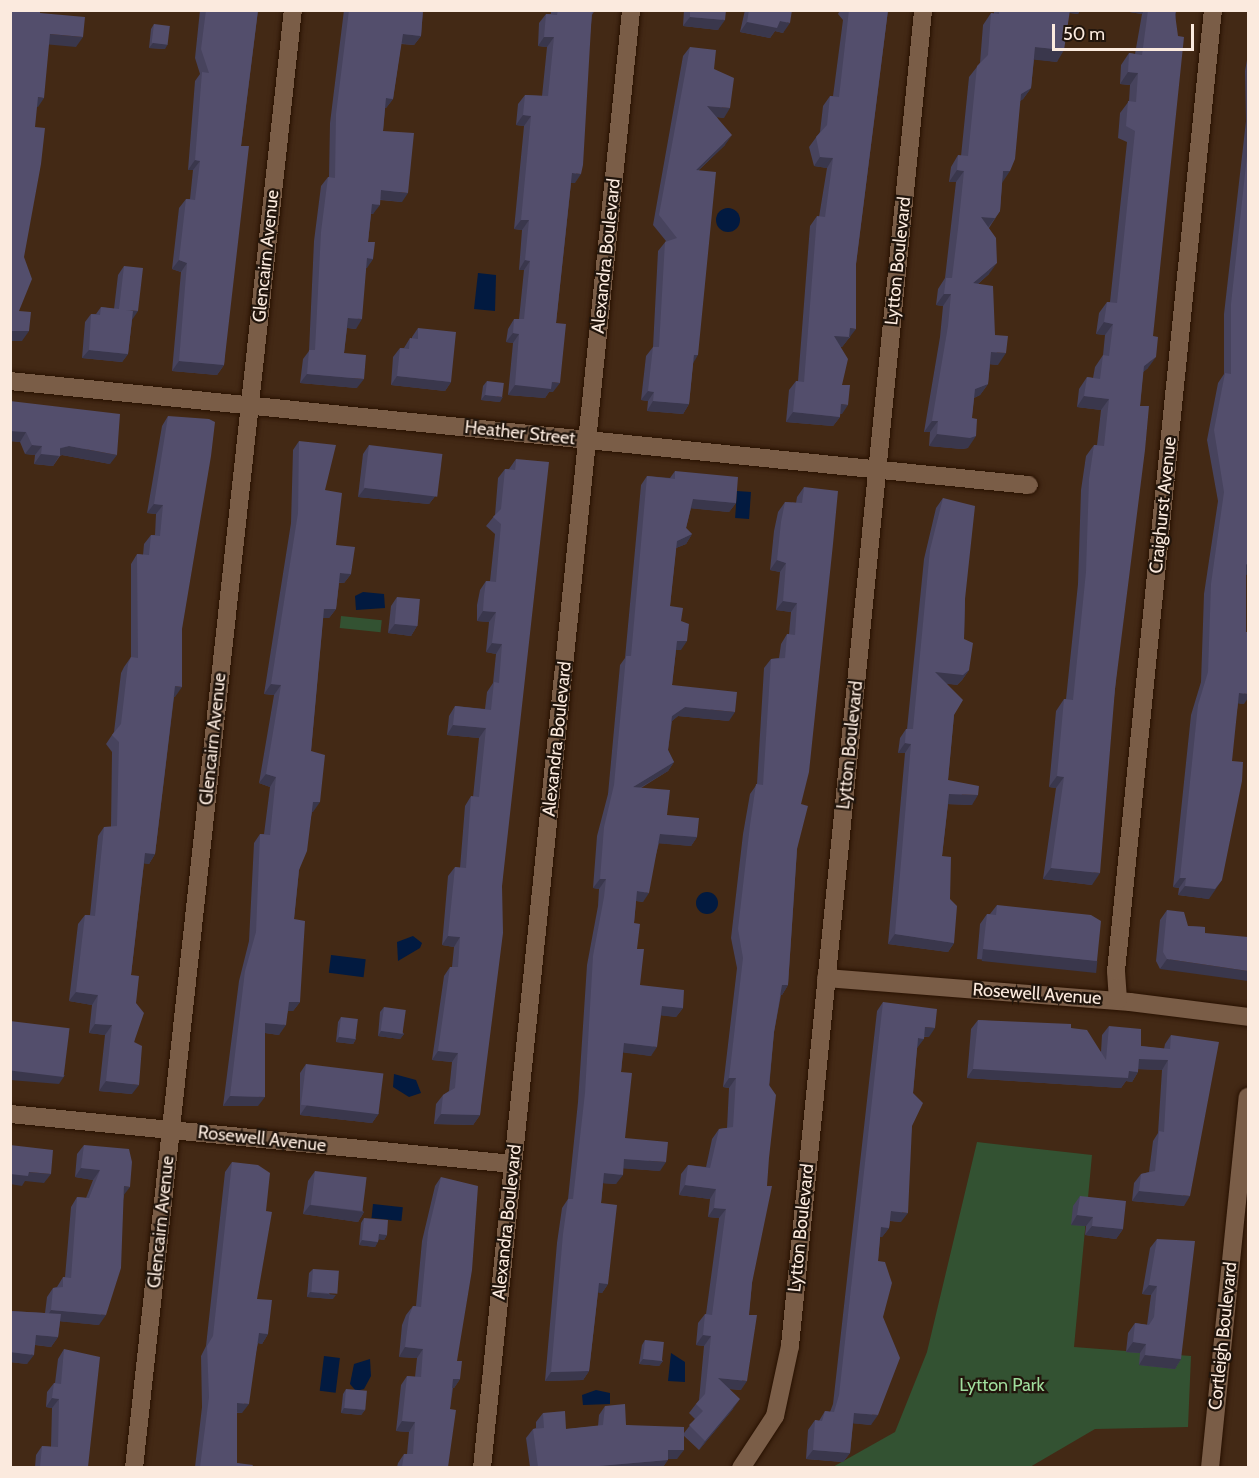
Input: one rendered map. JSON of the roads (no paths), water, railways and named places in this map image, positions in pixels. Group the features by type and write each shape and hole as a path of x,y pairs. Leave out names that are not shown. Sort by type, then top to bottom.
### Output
{"street":[{"name":"Glencairn Avenue","path":"134,1467 292,10"},
{"name":"Alexandra Boulevard","path":"482,1467 631,10"},
{"name":"Lytton Boulevard","path":"741,1467 761,1443 783,1387 923,10"},
{"name":"Craighurst Avenue","path":"1118,1000 1116,971 1213,10"},
{"name":"Heather Street","path":"10,381 1029,485"},
{"name":"Rosewell Avenue","path":"826,978 1118,1000 1248,1017"},
{"name":"Cortleigh Boulevard","path":"1210,1467 1248,1097"},
{"name":"Rosewell Avenue","path":"10,1114 513,1164"}],"water":[{"path":"728,208 736,212 740,220 736,228 728,232 720,228 716,220 720,212"},
{"path":"478,273 496,275 495,311 474,309"},
{"path":"737,491 751,492 749,519 735,518"},
{"path":"363,592 384,594 385,608 356,610 355,596"},
{"path":"707,892 715,895 718,903 715,911 707,914 699,911 696,903 699,895"},
{"path":"413,936 422,943 420,948 398,961 397,942"},
{"path":"331,955 366,959 364,977 329,973"},
{"path":"394,1074 416,1080 421,1093 409,1097 393,1087"},
{"path":"373,1204 403,1207 401,1221 372,1218"},
{"path":"671,1353 685,1362 685,1382 668,1381"},
{"path":"324,1356 340,1358 336,1393 320,1391"},
{"path":"370,1359 371,1376 364,1389 356,1391 350,1384 354,1364"},
{"path":"596,1390 610,1393 610,1404 583,1405 582,1395"}],"park label":[{"name":"Lytton Park","path":"1002,1385"}]}
